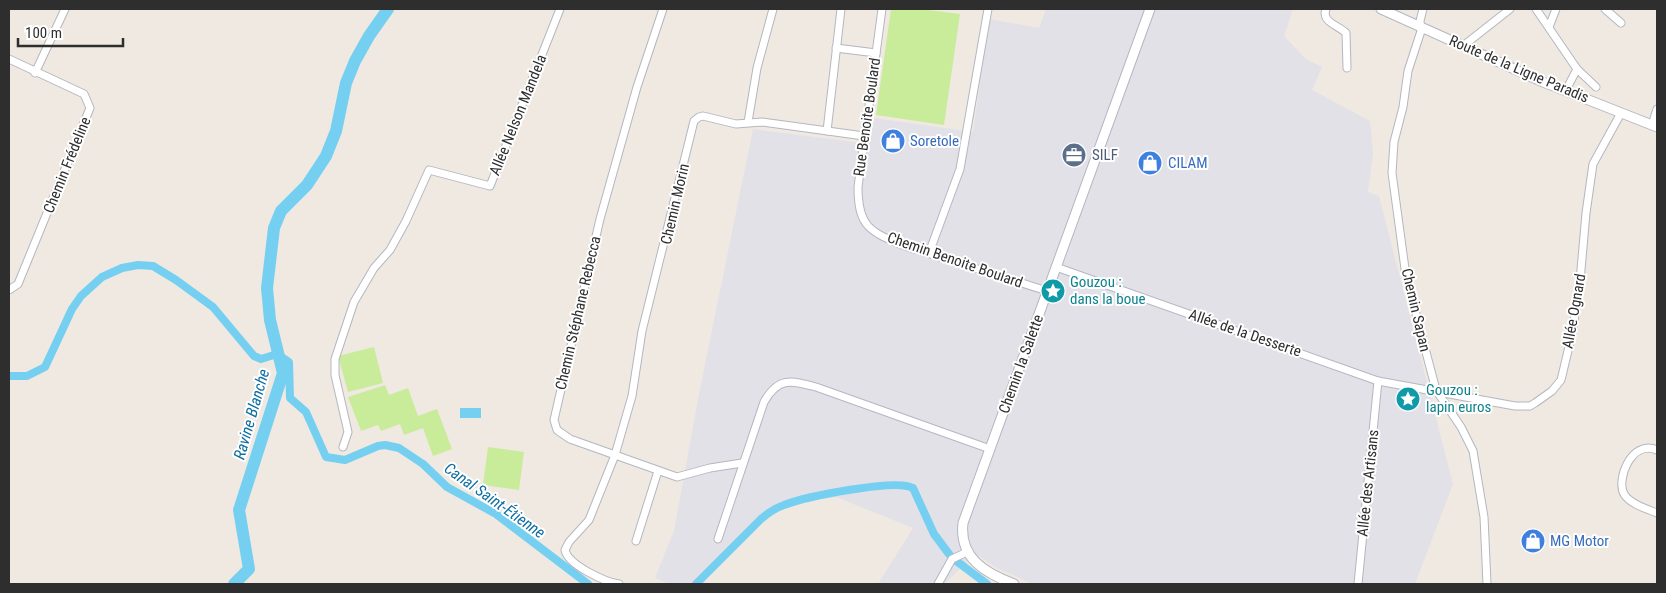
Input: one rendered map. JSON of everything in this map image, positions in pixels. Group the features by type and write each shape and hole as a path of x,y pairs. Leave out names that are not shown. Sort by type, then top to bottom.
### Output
{"street":[{"path":"36,73 65,9"},
{"name":"Allée Nelson Mandela","path":"343,448 348,432 336,375 335,359 354,302 374,268 390,250 406,221 429,170 490,186 560,9"},
{"name":"Chemin Stéphane Rebecca","path":"663,9 636,87 600,219 554,415 556,429 563,435 600,451 680,477 710,468 742,463"},
{"path":"748,122 757,68 773,9"},
{"path":"827,131 841,9"},
{"name":"Rue Benoite Boulard","path":"865,224 858,208 864,136 882,9"},
{"path":"929,253 960,169 988,9"},
{"name":"Chemin la Salette","path":"967,552 961,536 963,522 1150,9"},
{"path":"1326,9 1324,14 1326,19 1346,33 1347,68"},
{"name":"Route de la Ligne Paradis","path":"1381,9 1566,90 1655,126"},
{"name":"Chemin Sapan","path":"1423,9 1421,32 1408,71 1403,107 1394,142 1392,173 1406,276 1436,390 1461,427 1473,451 1484,517 1487,584"},
{"path":"1463,46 1510,9"},
{"path":"1536,9 1577,70 1596,87"},
{"path":"1549,27 1556,9"},
{"path":"1605,9 1621,22"},
{"path":"836,48 876,53"},
{"name":"Chemin Frédeline","path":"9,59 84,94 90,108 18,284 9,290"},
{"path":"1566,90 1577,70"},
{"path":"1655,126 1657,109"},
{"name":"Allée Ognard","path":"1436,390 1523,407 1535,403 1557,387 1572,334 1580,281 1587,200 1593,164 1621,113"},
{"name":"Chemin Morin","path":"619,584 598,578 572,560 565,550 569,542 589,520 615,455 632,396 642,331 694,121 698,117 703,116 736,124 762,122 864,136"},
{"name":"Chemin Benoite Boulard","path":"865,224 886,238 1047,291"},
{"name":"Allée de la Desserte","path":"1056,267 1378,381 1436,390"},
{"path":"718,539 764,402 770,391 788,382 796,381 816,387 990,449"},
{"name":"Allée des Artisans","path":"1358,584 1378,381"},
{"path":"1657,450 1643,447 1632,454 1621,482 1624,494 1629,500 1657,514"},
{"path":"636,541 658,471"},
{"path":"938,584 952,559 967,552 977,564 1014,584"}],"shaded area":[{"path":"1046,9 1293,9 1284,36 1306,59 1322,67 1312,90 1370,121 1373,153 1368,192 1379,196 1453,484 1415,584 1033,584 995,567 976,554 944,584 878,584 913,528 836,497 781,502 772,506 756,518 694,584 670,584 655,578 674,531 700,389 753,129 869,144 874,118 973,132 989,19 1039,28"}],"green space":[{"path":"891,9 920,9 960,14 944,125 876,115"},
{"path":"374,347 383,383 348,392 338,356"},
{"path":"385,385 389,395 408,388 418,416 437,409 452,449 433,456 423,428 404,435 400,424 381,431 378,425 361,431 348,397"},
{"path":"488,447 524,452 519,490 483,485"}],"water":[{"path":"460,408 481,408 481,418 460,418"}],"waterway":[{"name":"Ravine Blanche","path":"234,584 249,569 239,510 283,373 270,320 267,288 274,228 281,211 307,185 326,156 336,131 346,83 355,61 369,36 388,9"},
{"name":"Canal Saint-Étienne","path":"9,376 27,376 45,367 72,309 81,296 102,277 122,268 138,265 153,266 213,307 254,356 261,359 277,354 289,362 290,398 306,412 326,457 345,460 378,446 385,445 399,448 423,464 447,487 496,514 588,584"},
{"name":"Canal Saint-Étienne","path":"696,584 761,519 775,509 811,498 870,487 889,485 913,488 934,534 949,554"},
{"name":"Canal Saint-Étienne","path":"955,560 987,584"}],"place":[{"name":"Soretole","path":"893,141"},
{"name":"SILF","path":"1074,155"},
{"name":"CILAM","path":"1150,163"},
{"name":"Gouzou : dans la boue","path":"1053,291"},
{"name":"Gouzou : lapin euros","path":"1408,399"},
{"name":"MG Motor","path":"1533,541"}]}
